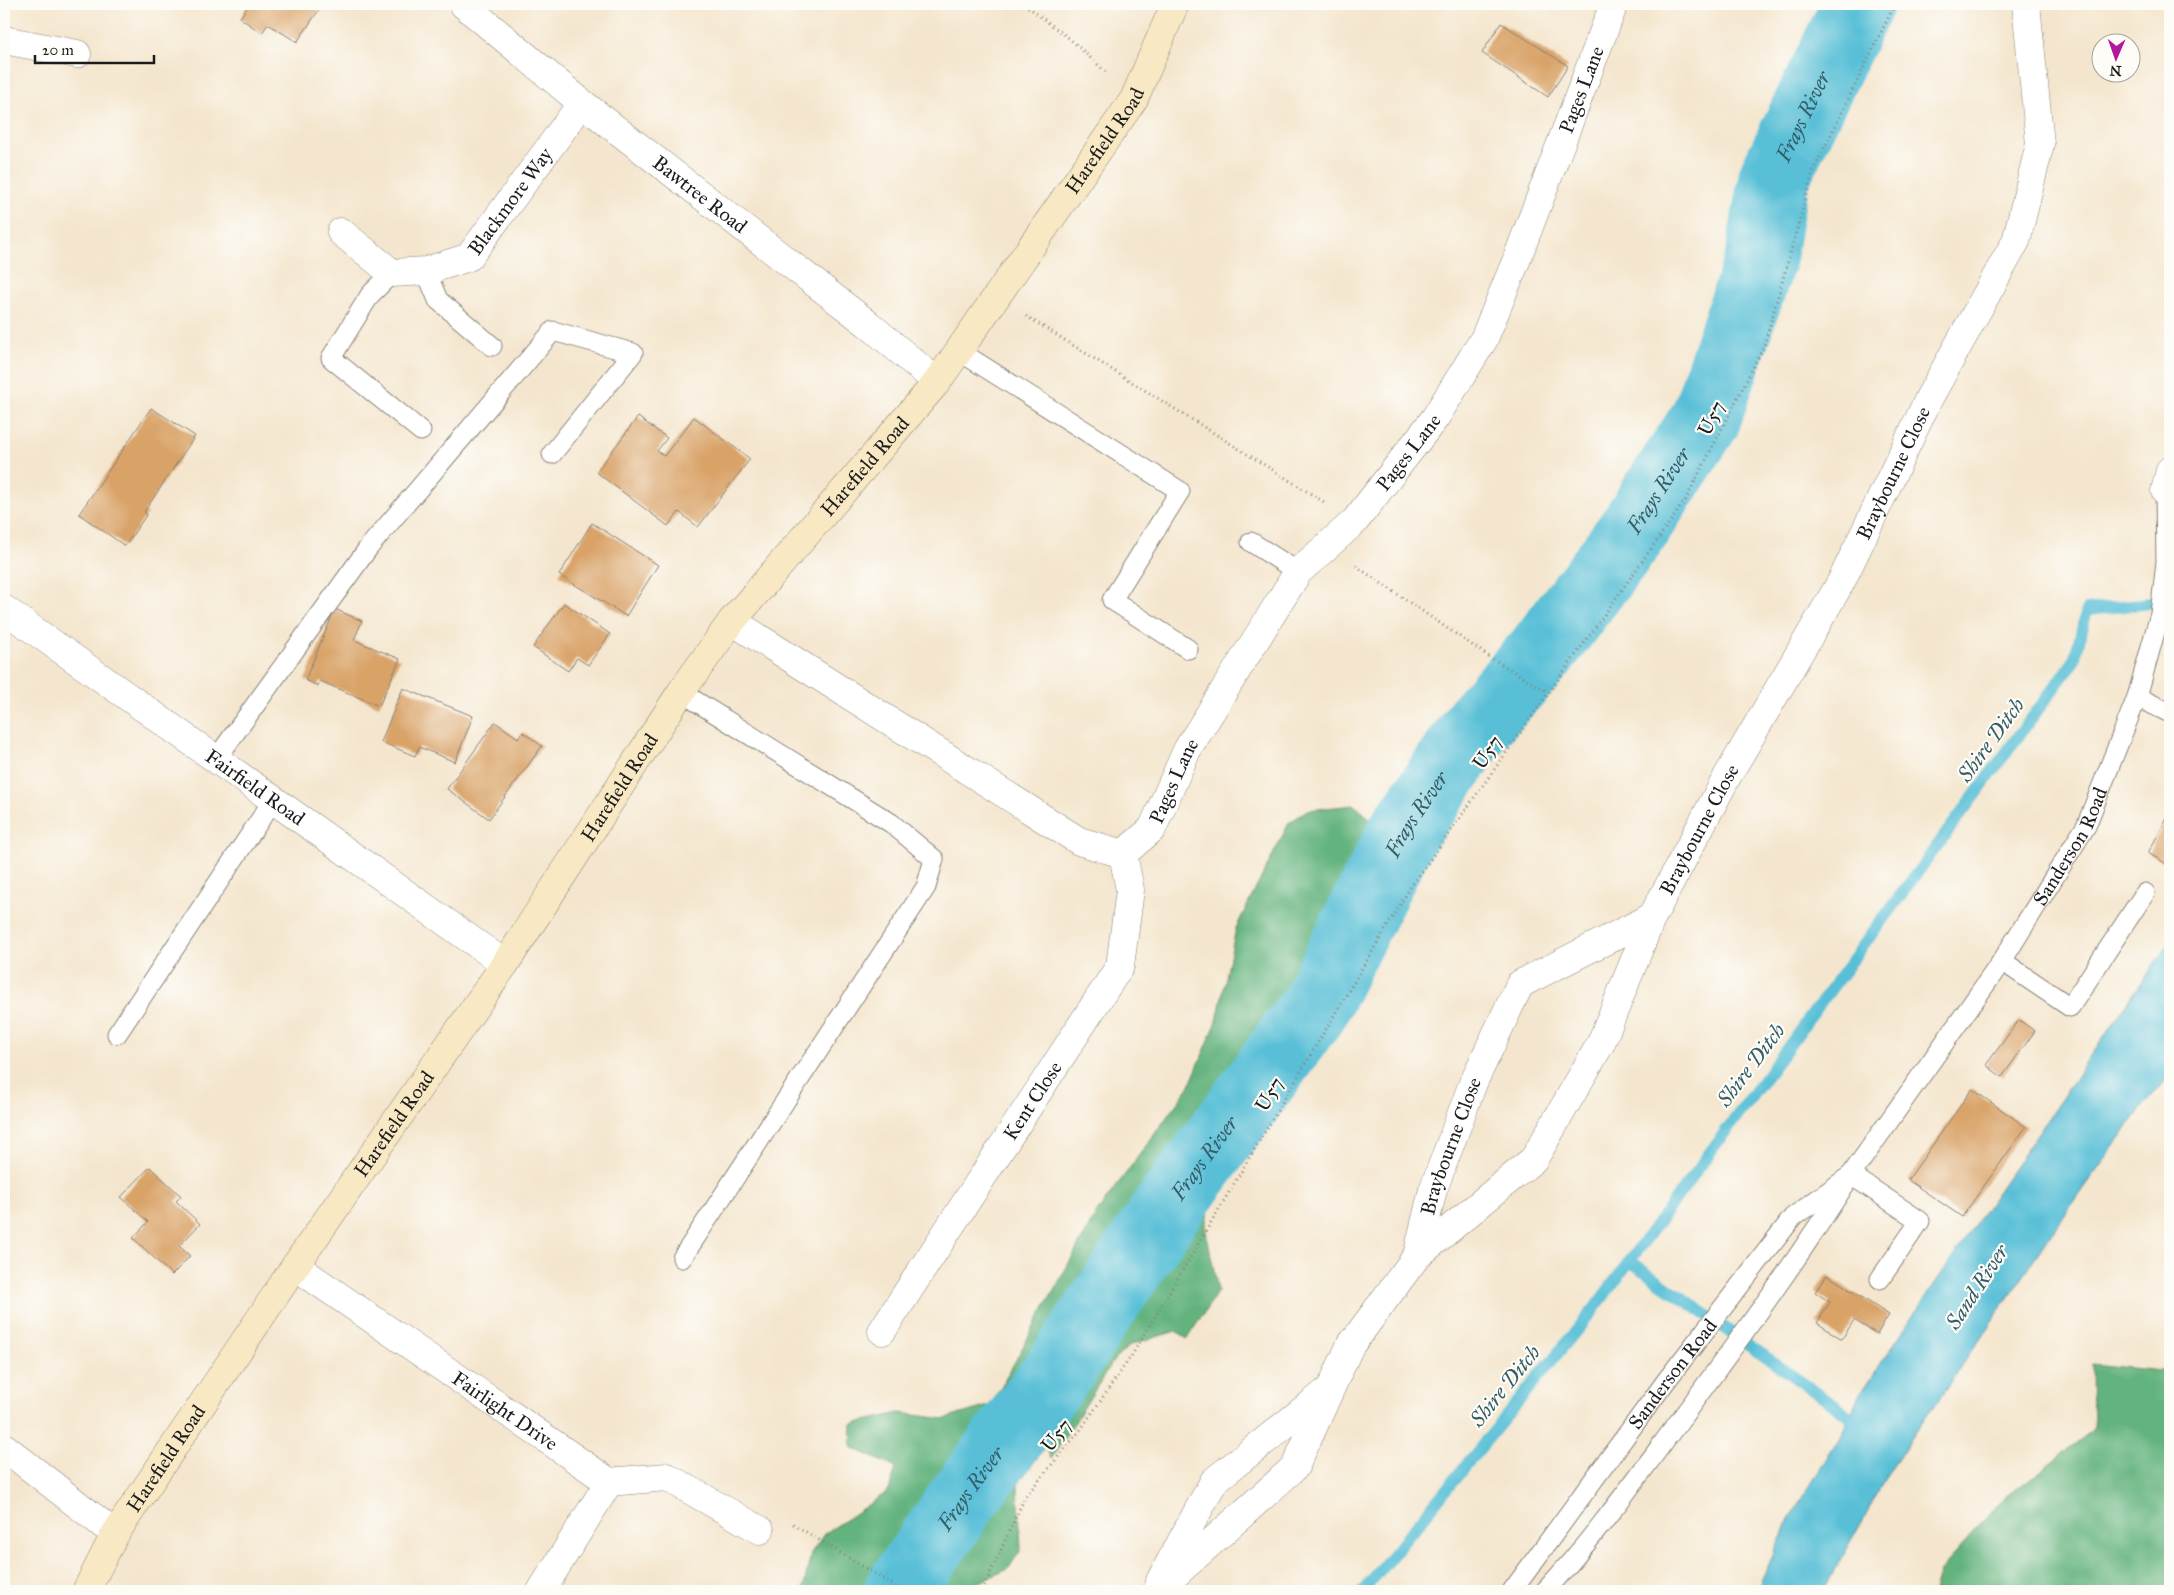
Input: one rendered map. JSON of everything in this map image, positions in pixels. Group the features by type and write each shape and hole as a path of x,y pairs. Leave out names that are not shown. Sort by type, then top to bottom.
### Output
{"main road":[{"name":"Harefield Road","path":"86,1591 116,1534 295,1266 505,964 681,692 732,621 937,382 1134,99 1175,4"}],"street":[{"name":"Bawtree Road","path":"463,4 582,103 868,324 937,382"},
{"name":"Braybourne Close","path":"1156,1591 1295,1467 1350,1346 1417,1256 1534,1159 1602,1043 1652,918 1728,775 1841,582 1929,398 2016,241 2040,144 2026,4"},
{"name":"Pages Lane","path":"1123,854 1152,829 1187,750 1298,572 1328,547 1354,521 1435,418 1484,339 1516,261 1605,7"},
{"path":"4,40 77,54"},
{"name":"Blackmore Way","path":"392,273 426,270 469,257 582,103"},
{"path":"341,232 392,273"},
{"name":"Fairfield Road","path":"4,609 274,798 505,964"},
{"path":"732,621 1079,840 1123,854"},
{"name":"Kent Close","path":"882,1331 1120,966 1130,890 1123,854"},
{"name":"Braybourne Close","path":"1417,1256 1433,1190 1469,1092 1520,984 1652,918"},
{"name":"Fairlight Drive","path":"295,1266 609,1482"},
{"path":"1156,1591 1214,1481 1330,1389"},
{"path":"4,1447 116,1534"},
{"path":"541,1591 609,1482 667,1477 760,1530"}],"lane":[{"path":"426,270 438,300 492,346"},
{"path":"392,273 370,295 332,358 421,430"},
{"path":"217,758 369,547 553,331 633,352 552,454"},
{"path":"959,351 1180,491 1112,600 1188,648"},
{"name":"Sanderson Road","path":"1545,1591 1627,1492 1809,1243 1851,1174 2002,961 2086,826 2137,697 2160,614 2166,562 2168,485"},
{"path":"1251,542 1298,572"},
{"path":"681,692 891,823 934,859 926,887 682,1258"},
{"path":"2137,697 2170,713"},
{"path":"117,1034 274,798"},
{"path":"2002,961 2070,1007 2145,893"},
{"path":"1851,1174 1920,1221 1880,1279"},
{"name":"Sanderson Road","path":"1512,1591 1697,1341 1793,1217 1851,1174"},
{"path":"1558,1591 1564,1570"}],"path":[{"path":"1024,4 1070,39 1134,99"},
{"name":"U57","path":"982,1591 1025,1497 1081,1430 1132,1355 1410,888 1685,501 1764,346 1814,170 1895,4"},
{"path":"998,296 1032,320 1354,521"},
{"path":"1328,547 1488,656 1548,692"},
{"path":"760,1530 788,1520 903,1591"}],"green space":[{"path":"1354,805 1371,819 1388,882 1371,924 1308,993 1216,1181 1205,1226 1218,1291 1187,1339 1176,1331 1130,1345 1114,1360 1051,1459 1046,1447 1018,1483 1021,1550 1008,1569 963,1591 803,1591 811,1553 824,1534 889,1491 896,1468 851,1447 852,1424 899,1413 945,1419 991,1405 1096,1214 1189,1087 1217,1021 1236,928 1289,823 1307,810"},
{"path":"2092,1364 2170,1372 2170,1591 1933,1591 1939,1571 2005,1498 2093,1430"}],"water":[{"name":"Sand River","path":"2170,941 2170,1079 2166,1079 2144,1105 2084,1187 1891,1468 1823,1591 1757,1591 1788,1522 1840,1437 1859,1396"}],"building":[{"path":"249,4 323,4 297,42 268,24 262,33 240,18"},
{"path":"1501,23 1568,66 1548,97 1482,53"},
{"path":"151,408 195,436 144,512 147,514 125,546 79,514"},
{"path":"638,417 667,438 657,451 664,456 694,417 750,459 698,527 679,512 668,526 596,472"},
{"path":"592,523 658,565 626,616 559,575"},
{"path":"564,603 610,634 588,665 577,658 568,671 533,647"},
{"path":"335,609 362,621 354,640 400,659 379,706 320,681 318,686 305,680"},
{"path":"403,688 473,716 455,762 419,747 415,756 381,742"},
{"path":"495,722 518,738 523,732 542,746 489,819 447,789"},
{"path":"2170,813 2170,866 2148,853"},
{"path":"2019,1020 2035,1031 2002,1077 1986,1065"},
{"path":"1972,1089 2026,1127 1962,1217 1908,1180"},
{"path":"150,1167 181,1196 176,1201 200,1224 179,1246 190,1256 172,1275 133,1238 148,1222 121,1197"},
{"path":"1827,1275 1889,1315 1877,1334 1854,1320 1842,1339 1817,1323 1830,1302 1815,1292"}],"waterway":[{"name":"Frays River","path":"899,1591 969,1490 1058,1372 1166,1211 1314,1008 1402,834 1479,722 1540,654 1629,536 1705,420 1760,260 1774,177 1858,4"},
{"name":"Shire Ditch","path":"1363,1591 1594,1309 2074,661 2087,610 2168,601"},
{"path":"1630,1261 1862,1425"}]}
